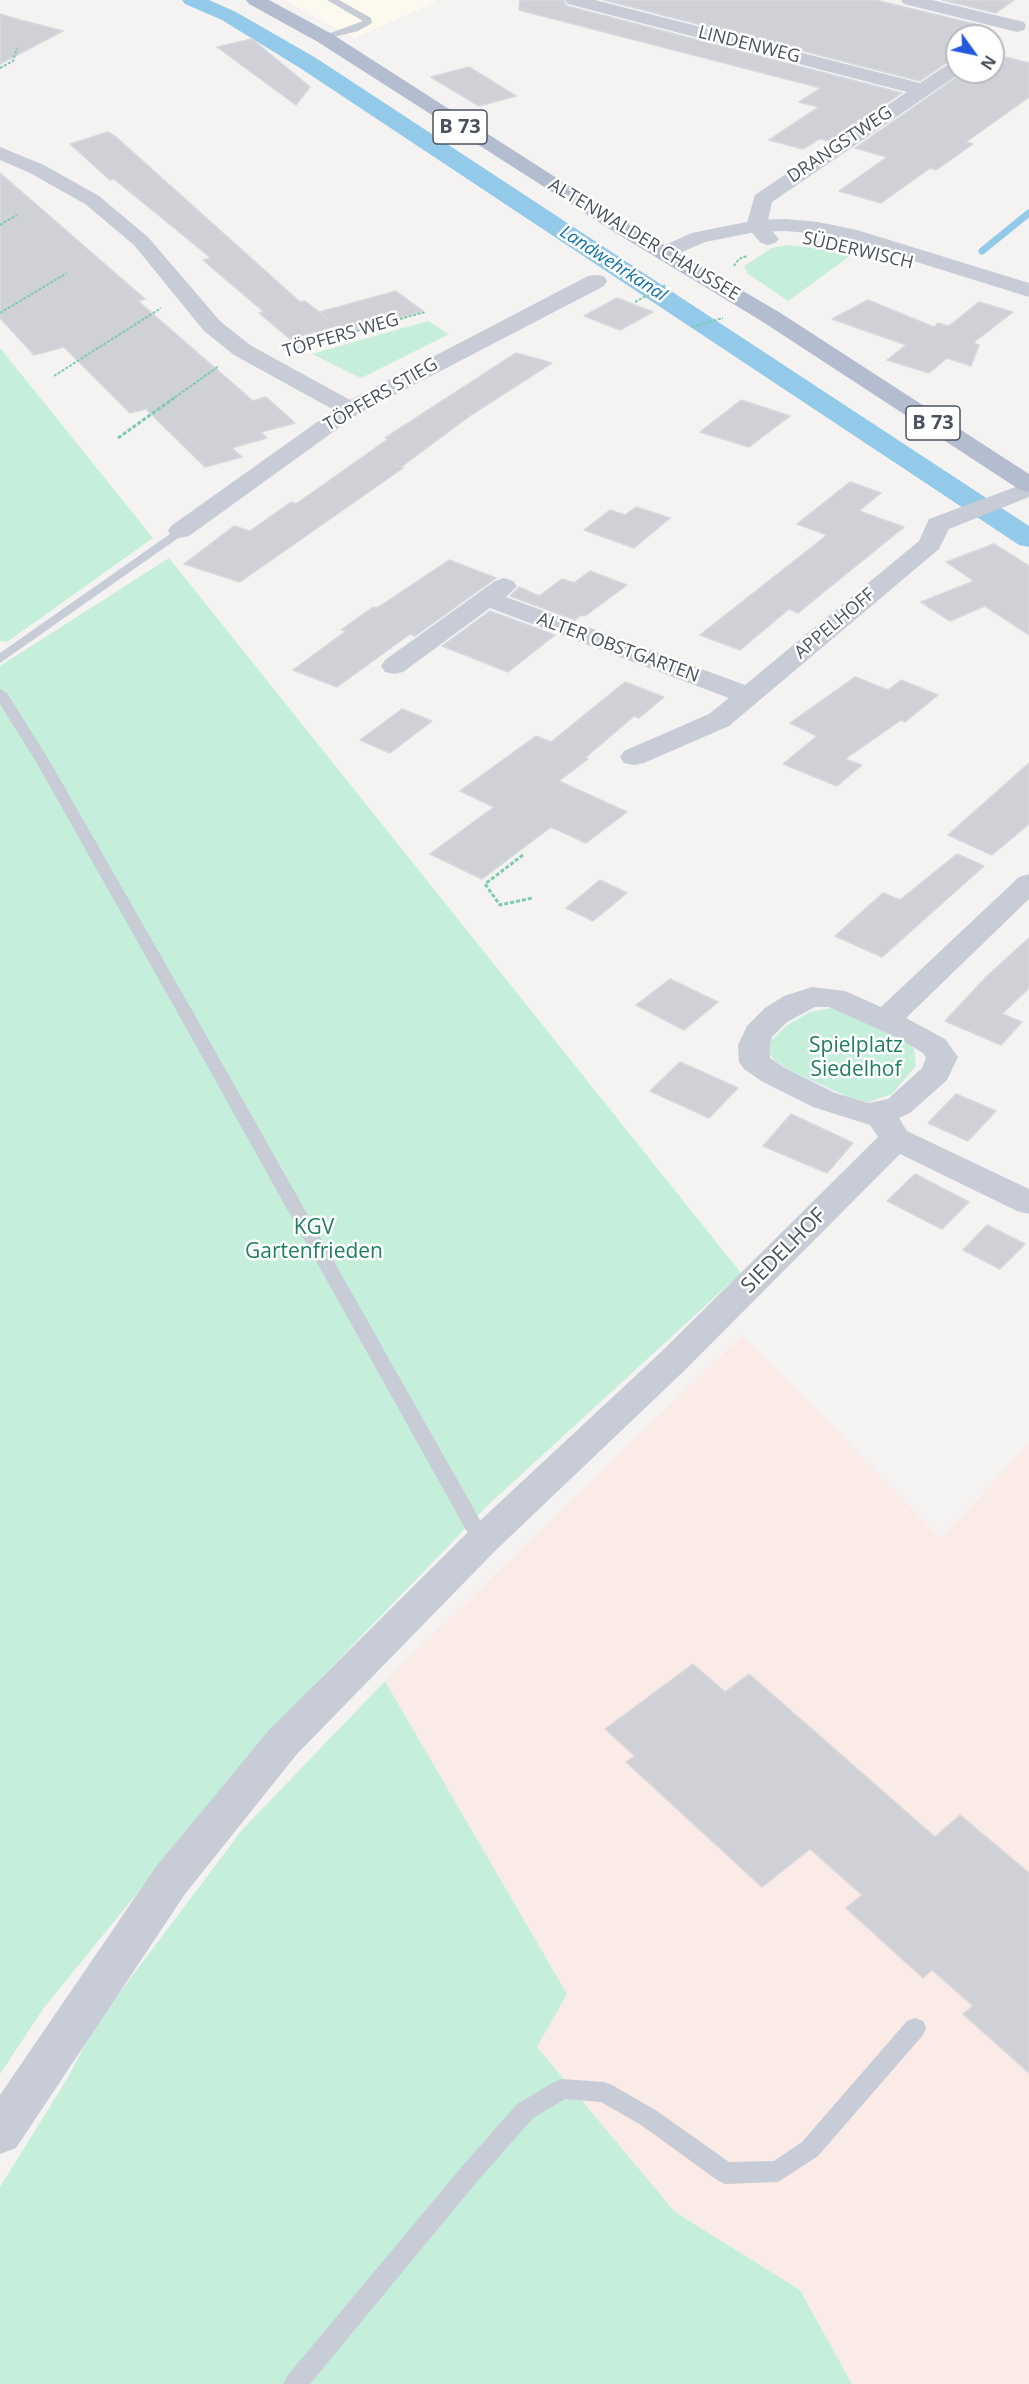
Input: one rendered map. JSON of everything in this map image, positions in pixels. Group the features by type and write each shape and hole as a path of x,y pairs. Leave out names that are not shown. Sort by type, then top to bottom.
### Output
{"main road":[{"name":"ALTENWALDER CHAUSSEE","path":"262,1 325,38 469,133 771,317 1029,487"}],"street":[{"name":"LINDENWEG","path":"574,0 923,90"},
{"path":"910,0 1023,22"},
{"path":"1005,34 1023,22"},
{"name":"DRANGSTWEG","path":"762,232 762,199 771,191 945,75"},
{"name":"TÖPFERS WEG","path":"0,153 37,169 93,200 141,241 212,326 250,355 350,409"},
{"name":"SÜDERWISCH","path":"666,254 786,225 850,234 1029,290"},
{"name":"SÜDERWISCH","path":"762,232 827,241 1029,295"},
{"name":"TÖPFERS STIEG","path":"180,531 350,409 596,281"},
{"name":"APPELHOFF","path":"634,758 719,720 930,544 938,524 1029,487"},
{"name":"ALTER OBSTGARTEN","path":"394,666 496,592 749,696"},
{"path":"885,1020 1029,883"},
{"name":"SIEDELHOF","path":"0,2133 170,1881 283,1742 482,1541 672,1362 888,1126 899,1106 936,1073 942,1057 934,1046 885,1020 834,998 812,997 795,1003 776,1015 758,1033 754,1045 755,1062 774,1075 824,1100 868,1113 888,1126 1029,1203"}],"lane":[{"path":"325,38 367,23 368,20 332,0"},
{"path":"0,659 180,531"},
{"path":"0,693 42,760 482,1541"},
{"path":"295,2384 467,2177 525,2111 562,2089 604,2092 649,2118 725,2173 778,2171 810,2149 915,2028"}],"path":[{"path":"0,68 13,61 17,48"},
{"path":"0,225 17,215"},
{"path":"0,313 67,273"},
{"path":"635,302 663,287"},
{"path":"54,376 185,294"},
{"name":"TÖPFERS WEG","path":"118,438 250,355 425,312"},
{"path":"692,327 719,320"},
{"path":"523,855 485,884 500,905 532,898"}],"shaded area":[{"path":"284,0 432,0 436,2 354,38"},
{"path":"742,1335 941,1538 1029,1444 1029,2384 852,2384 800,2290 675,2212 537,2047 567,1994 385,1681"}],"green space":[{"path":"789,245 822,249 850,256 788,301 747,273 744,266 772,248"},
{"path":"428,321 449,334 361,378 312,354"},
{"path":"0,348 153,538 7,642 0,641"},
{"name":"KGV Gartenfrieden","path":"169,558 741,1273 488,1505 264,1737 43,2009 0,2074 0,666"},
{"name":"Spielplatz Siedelhof","path":"837,1007 904,1037 914,1049 916,1066 892,1094 869,1102 850,1098 789,1070 774,1060 765,1047 786,1026 810,1012"},
{"path":"385,1681 567,1994 537,2047 675,2212 800,2290 852,2384 0,2384 0,2187 67,2079 96,2024 242,1830"}],"building":[{"path":"520,0 563,0 567,6 902,93 830,141 819,139 803,149 769,140 819,107 799,102 821,88 519,10"},
{"path":"604,0 875,0 975,24 945,24 945,64 920,81"},
{"path":"942,0 1014,0 996,13"},
{"path":"0,14 20,20 63,31 0,64"},
{"path":"252,39 310,87 296,105 217,47"},
{"path":"1005,57 1029,63 1029,97 966,142 973,144 936,170 930,168 881,203 839,191 887,157 855,148 947,84 1005,84"},
{"path":"469,67 516,96 479,106 431,77"},
{"path":"108,132 300,302 305,301 337,326 290,339 259,313 264,312 203,260 211,258 114,179 110,180 70,144"},
{"path":"0,173 145,299 138,301 253,401 266,397 295,423 261,432 267,438 232,448 242,457 205,467 146,409 130,413 64,347 34,355 0,318"},
{"path":"396,291 423,311 345,333 320,312"},
{"path":"617,298 653,312 620,330 584,316"},
{"path":"868,300 934,327 938,323 949,326 979,302 1013,312 973,343 979,345 971,366 947,358 929,373 887,360 906,345 832,319"},
{"path":"516,353 552,363 471,415 401,467 396,465 403,468 240,582 184,564 234,526 250,531 291,502 296,504 388,439 385,438"},
{"path":"741,400 790,416 749,447 700,432"},
{"path":"850,482 881,493 859,511 904,527 798,613 789,609 740,650 700,635 827,535 797,524"},
{"path":"636,507 670,518 634,548 584,530 610,510 625,515"},
{"path":"994,544 1029,566 1029,635 985,606 950,621 921,602 974,581 946,562"},
{"path":"449,560 496,578 415,636 410,634 337,687 293,670 346,631 341,630 373,607 377,608"},
{"path":"590,571 627,585 585,616 581,615 575,620 510,596 519,587 539,596 562,579 574,583"},
{"path":"490,611 555,635 508,672 442,646"},
{"path":"855,677 888,690 901,680 938,695 905,722 901,720 845,759 862,765 837,786 783,764 817,736 790,723"},
{"path":"625,682 664,697 639,718 634,716 585,758 588,759 559,781 627,812 586,843 551,827 482,879 430,854 494,807 460,791 536,736 551,742"},
{"path":"402,709 432,721 390,753 360,740"},
{"path":"1029,763 1029,824 992,855 948,835"},
{"path":"957,854 984,866 882,957 835,936 883,893 900,900"},
{"path":"600,880 627,893 593,921 566,908"},
{"path":"1029,938 1029,988 1002,1014 1022,1022 1001,1045 945,1021 987,976"},
{"path":"670,979 718,1002 684,1030 636,1005"},
{"path":"680,1062 738,1088 709,1118 650,1091"},
{"path":"956,1094 996,1111 968,1141 928,1123"},
{"path":"791,1114 853,1143 827,1173 763,1146"},
{"path":"915,1174 969,1202 942,1229 887,1201"},
{"path":"987,1225 1025,1244 1000,1269 963,1250"},
{"path":"693,1664 725,1692 749,1674 935,1837 960,1815 1029,1873 1029,2073 963,2014 973,2006 932,1970 923,1978 846,1908 862,1895 810,1849 762,1887 626,1762 635,1756 605,1729"}],"waterway":[{"name":"Landwehrkanal","path":"192,0 229,16 308,63 1029,539"},
{"path":"982,251 1029,213"}]}
